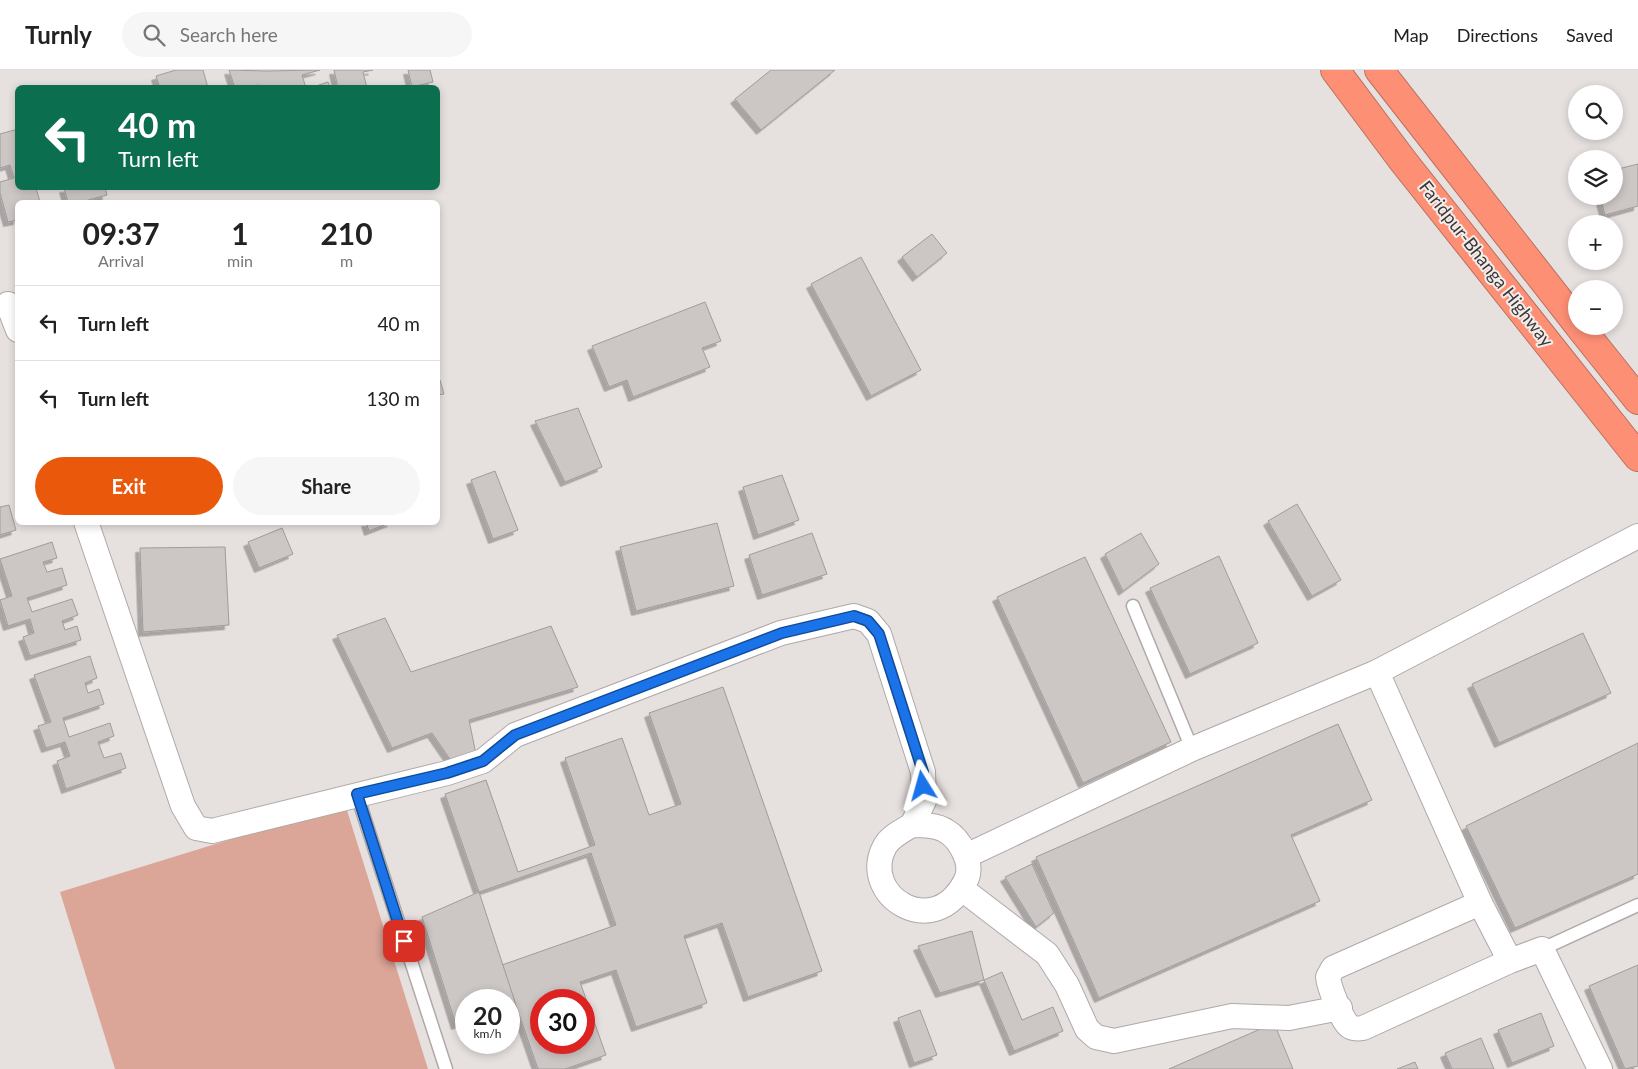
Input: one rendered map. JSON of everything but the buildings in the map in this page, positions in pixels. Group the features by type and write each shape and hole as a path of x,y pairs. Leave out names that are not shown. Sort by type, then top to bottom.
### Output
{"highway":[{"name":"Faridpur-Bhanga Highway","path":"1335,70 1403,161 1638,457"},
{"name":"Faridpur-Bhanga Highway","path":"1379,70 1568,312"},
{"name":"Faridpur-Bhanga Highway","path":"1586,335 1638,400"}],"street":[{"path":"8,304 15,322"},
{"path":"87,525 183,806 196,828 212,831 447,773 483,761 515,735 782,633 854,616 868,621 879,634 923,772 924,801 912,825"},
{"path":"966,856 1192,749 1377,672 1638,536"},
{"path":"1377,672 1480,904 1510,961"},
{"path":"912,825 929,826 945,830 958,841 966,856 968,875 962,889 950,902 935,910 918,911 902,905 890,894 881,879 880,862 885,846 896,834 912,825"},
{"path":"962,889 1046,954 1068,985 1087,1029 1096,1037 1114,1041 1232,1016 1289,1018 1340,1008"},
{"path":"1480,904 1333,968 1328,976 1329,987 1347,1025 1355,1029 1363,1028 1510,961 1542,949 1600,1069"}],"lane":[{"path":"1133,606 1192,749"},
{"path":"357,794 446,1069"},
{"path":"1542,949 1638,905"}],"shaded area":[{"path":"345,804 428,1069 115,1069 60,892"}],"route":[{"path":"404,941 357,794 447,773 483,761 515,735 782,633 854,616 868,621 879,634 923,772 923,786"}]}
